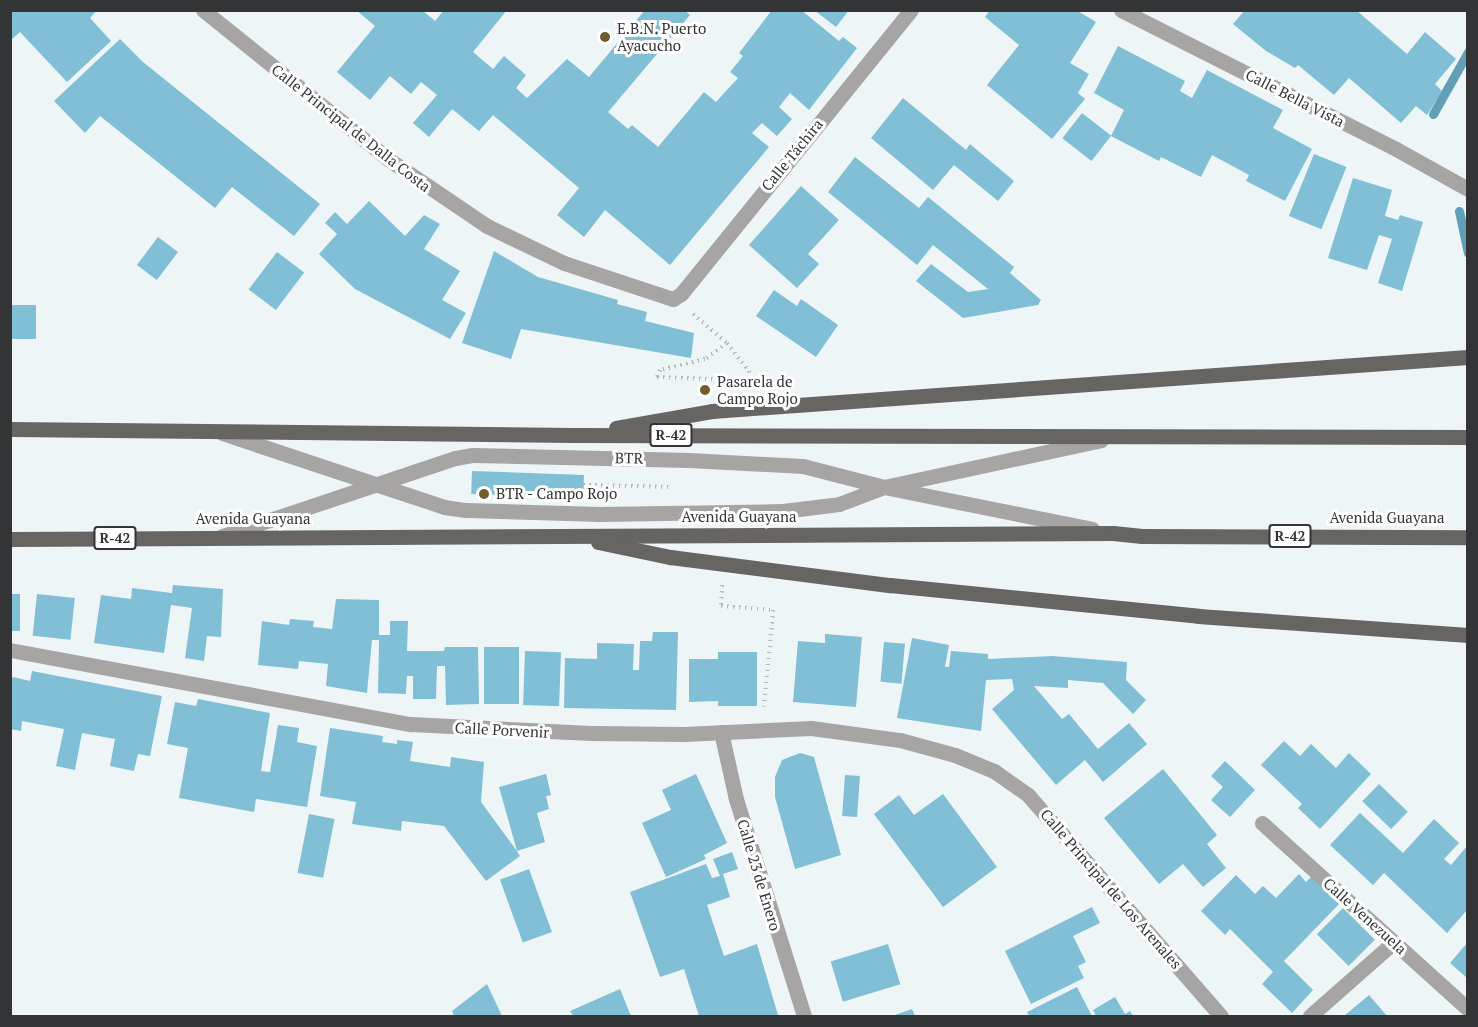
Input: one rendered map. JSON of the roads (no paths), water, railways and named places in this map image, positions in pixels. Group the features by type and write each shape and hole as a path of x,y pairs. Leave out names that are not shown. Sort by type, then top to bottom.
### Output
{"main road":[{"path":"573,435 712,411 1467,357"},
{"name":"R-42","path":"10,429 573,435 1467,437"},
{"name":"Avenida Guayana","path":"10,539 1113,533 1142,536 1467,537"},
{"path":"569,536 670,557 891,585 1198,616 1467,635"}],"street":[{"name":"Calle Principal de Dalla Costa","path":"203,10 388,159 487,226 564,263 673,299"},
{"name":"Calle Táchira","path":"673,299 681,294 911,10"},
{"name":"Calle Bella Vista","path":"1121,10 1396,148 1467,189"},
{"name":"BTR","path":"218,431 444,507 466,510 599,514 783,511 839,504 884,487 1125,435"},
{"name":"BTR","path":"219,537 455,458 472,455 689,460 803,466 884,487 1113,533"},
{"name":"Calle Porvenir","path":"10,650 411,724 545,732 721,732 762,728 838,730 900,740 955,754 993,771"},
{"name":"Calle 23 de Enero","path":"721,732 736,799 804,1017"},
{"name":"Calle Principal de Los Arenales","path":"993,771 1028,795 1221,1017"},
{"name":"Calle Venezuela","path":"1262,823 1467,1009"},
{"path":"1310,1017 1394,942"}],"waterway":[{"path":"1433,114 1468,52"},
{"path":"1459,211 1468,253"}],"place":[{"name":"E.B.N. Puerto Ayacucho","path":"605,37"},
{"name":"Pasarela de Campo Rojo","path":"705,390"},
{"name":"BTR - Campo Rojo","path":"484,494"}]}
